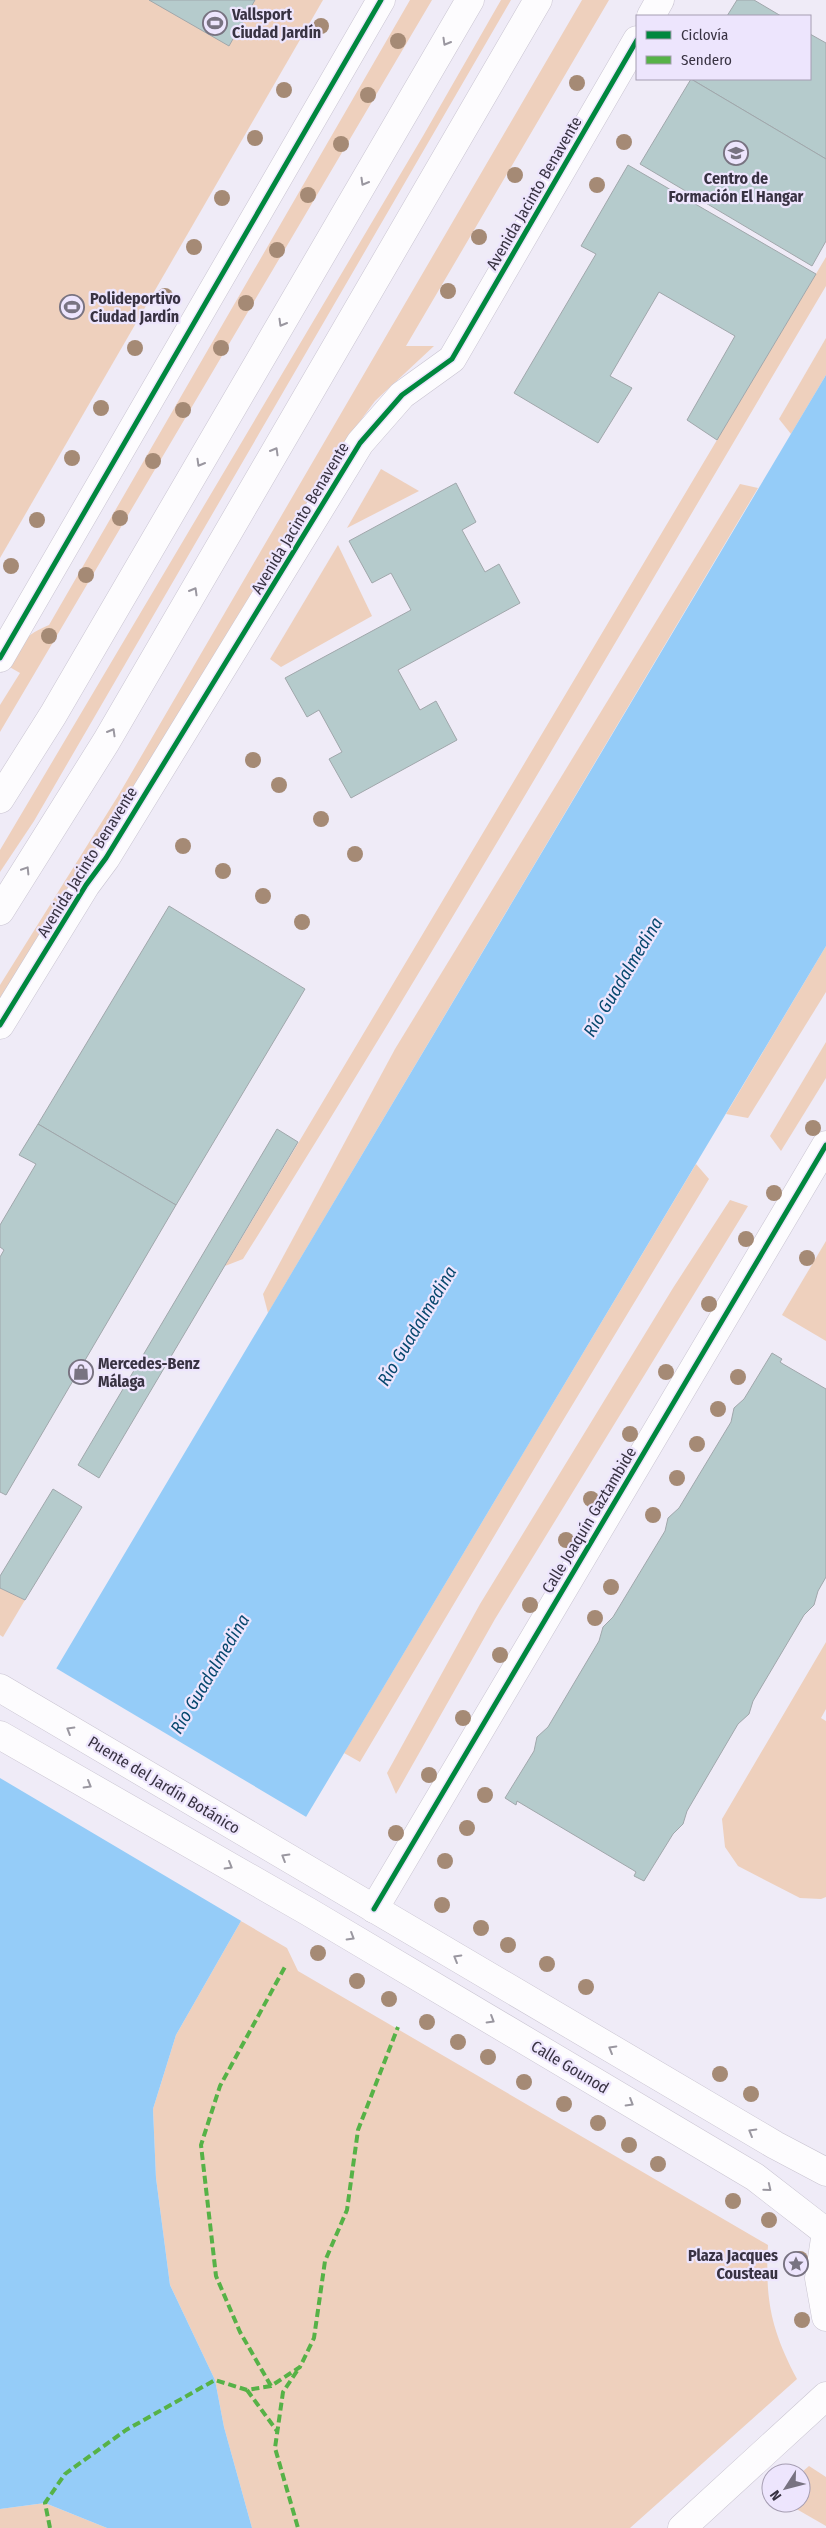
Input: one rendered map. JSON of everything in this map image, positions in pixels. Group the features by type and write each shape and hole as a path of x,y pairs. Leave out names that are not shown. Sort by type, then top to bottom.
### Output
{"main road":[{"path":"0,658 381,0"},
{"path":"0,799 53,715 470,0"},
{"path":"0,911 106,742 538,0"},
{"path":"652,15 660,0"},
{"name":"Avenida Jacinto Benavente","path":"0,1025 86,885 106,858 360,442 402,394 452,359 636,42"},
{"name":"Calle Joaquín Gaztambide","path":"374,1909 826,1145"},
{"name":"Puente del Jardín Botánico","path":"0,1688 374,1909"},
{"name":"Calle Gounod","path":"0,1735 309,1912 755,2178 826,2232"},
{"path":"374,1909 758,2135 826,2172"},
{"path":"826,2232 819,2278 826,2317"},
{"path":"682,2528 826,2396"}],"shaded area":[{"name":"Polideportivo Ciudad Jardín","path":"0,0 323,0 0,558"},
{"path":"410,0 432,0 0,732 0,705 20,673 6,665 15,651 29,636 49,625"},
{"path":"501,0 511,0 34,821 0,872 0,850 423,136"},
{"path":"582,0 609,0 406,346 434,346 375,401 341,447 128,803 0,1005 0,985 118,796"},
{"path":"826,257 826,286 538,774 392,1018 243,1259 225,1266"},
{"path":"826,338 826,375 791,434 779,419"},
{"path":"381,469 419,491 347,528"},
{"path":"740,484 758,488 268,1313 263,1294 395,1049"},
{"path":"338,545 372,616 281,667 270,659"},
{"path":"826,946 826,992 748,1118 726,1114"},
{"path":"826,1042 826,1078 781,1151 770,1136"},
{"path":"696,1164 709,1179 360,1762 344,1753"},
{"path":"730,1200 748,1206 495,1619 396,1794 387,1773 480,1604 673,1288"},
{"path":"826,1241 826,1341 782,1315"},
{"path":"0,1588 25,1600 3,1637 0,1635"},
{"path":"826,1642 826,1709 821,1718 826,1721 826,1897 821,1899 800,1898 738,1866 725,1847 722,1819"},
{"path":"241,1921 287,1948 298,1971 768,2245 767,2265 772,2314 781,2345 797,2379 630,2528 252,2528 224,2427 215,2380 170,2285 156,2178 153,2109 176,2035"},
{"path":"811,2467 826,2477 826,2526 803,2513 811,2513"},
{"path":"45,2503 107,2528 0,2528 0,2509"}],"water":[{"name":"Río Guadalmedina","path":"826,375 826,946 306,1817 241,1921 176,2035 153,2109 156,2178 170,2285 215,2380 224,2427 252,2528 107,2528 45,2503 0,2509 0,1763"}],"pier":[{"path":"54,1667 308,1818 243,1922 0,1778 0,1758"}],"building":[{"name":"Vallsport Ciudad Jardín","path":"149,0 255,0 229,46"},
{"path":"737,0 754,0 779,15 728,15"},
{"path":"811,35 826,43 826,159 693,80 811,80"},
{"name":"Centro de Formación El Hangar","path":"690,80 693,80 826,159 826,241 812,266 640,164"},
{"path":"628,165 816,274 717,440 687,420 735,336 659,292 610,376 632,388 598,443 514,393 596,254 581,246"},
{"path":"456,483 476,522 462,530 485,572 499,564 520,603 398,670 420,710 436,701 457,740 351,798 329,759 342,752 319,710 307,717 285,678 411,610 391,573 372,583 349,541"},
{"path":"169,906 305,989 176,1205 38,1124"},
{"path":"38,1124 176,1205 6,1495 0,1492 0,1257 4,1250 0,1247 0,1225 36,1164 19,1155"},
{"path":"277,1129 298,1142 99,1478 78,1465"},
{"path":"772,1353 782,1359 780,1362 783,1364 826,1389 826,1577 818,1591 814,1605 804,1615 753,1701 749,1714 738,1724 687,1811 683,1824 673,1834 644,1881 634,1876 636,1872 633,1870 517,1801 516,1805 505,1798 534,1751 537,1737 548,1727 599,1641 603,1627 613,1617 665,1531 668,1518 679,1508 731,1422 734,1408 744,1399"},
{"path":"53,1489 82,1507 25,1600 0,1588 0,1576"}],"marked path":[{"path":"271,2386 240,2332 216,2276 201,2145 220,2086 286,1965"},
{"path":"50,2528 45,2503 65,2474 126,2430 215,2380 247,2390 271,2386 300,2367 314,2338 325,2261 347,2210 358,2130 398,2027"},
{"path":"297,2371 283,2392 275,2448 298,2528"},
{"path":"247,2390 277,2431"}],"cycle path":[{"path":"0,658 381,0"},
{"path":"0,1025 86,885 106,858 360,443 402,395 452,359 636,42"},
{"path":"374,1909 826,1145"}],"place":[{"name":"Vallsport Ciudad Jardín","path":"215,23"},
{"name":"Centro de Formación El Hangar","path":"736,153"},
{"name":"Polideportivo Ciudad Jardín","path":"72,307"},
{"name":"Mercedes-Benz Málaga","path":"81,1372"},
{"name":"Plaza Jacques Cousteau","path":"796,2264"}]}
